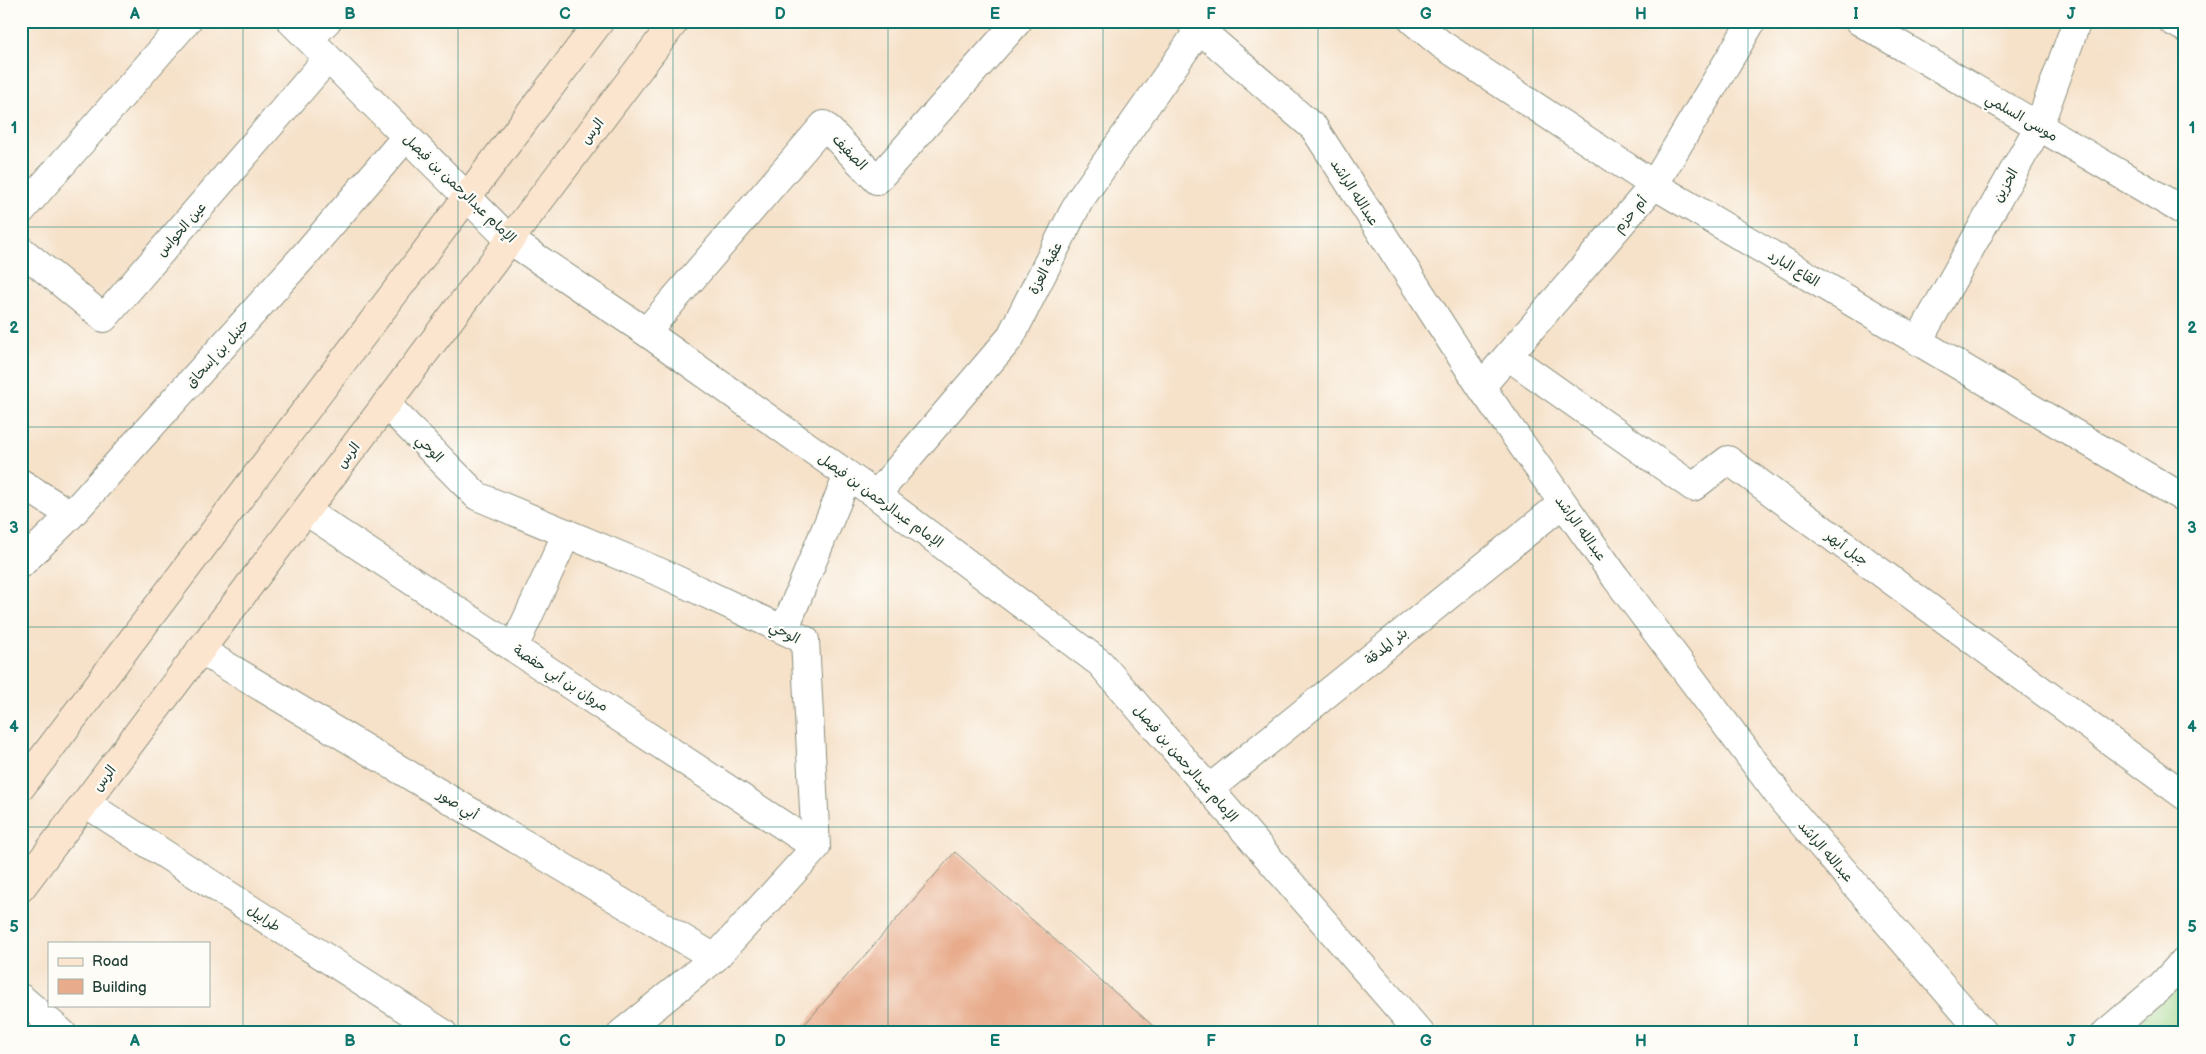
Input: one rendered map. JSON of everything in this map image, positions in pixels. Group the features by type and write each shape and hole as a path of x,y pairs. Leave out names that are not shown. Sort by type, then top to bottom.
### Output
{"street":[{"path":"21,211 187,21"},
{"path":"21,788 600,21"},
{"name":"الرس","path":"21,888 676,21"},
{"name":"الصفيف","path":"646,332 824,125 877,180 1018,21"},
{"name":"القاع البارد","path":"1413,21 1441,44 1654,185 2185,499"},
{"name":"أم حزم","path":"1481,388 1654,185 1752,21"},
{"name":"موسى السلمي","path":"1859,21 2185,212"},
{"name":"الحزين","path":"1918,341 2038,126 2077,21"},
{"path":"2172,21 2185,28"},
{"name":"عبدالله الراشد","path":"1194,25 1314,128 1481,388 1563,504 1784,802 1983,1033"},
{"name":"عقبة العزة","path":"876,495 1010,338 1079,201 1194,25"},
{"name":"الإمام عبدالرحمن بن فيصل","path":"309,27 328,58 510,240 646,332 876,495 1100,664 1420,1033"},
{"name":"عين الحواس","path":"21,250 104,318 328,58"},
{"name":"حنبل بن إسحاق","path":"21,564 71,515 303,257 406,137"},
{"name":"جبل أبهر","path":"1508,356 1693,487 1728,460 2185,796"},
{"name":"الوحي","path":"386,404 477,496 664,574 805,640 816,847"},
{"path":"784,630 848,475"},
{"path":"21,484 71,515"},
{"name":"بئر المدقة","path":"1209,789 1563,504"},
{"name":"مروان بن أبي حفصة","path":"306,511 816,847"},
{"path":"514,647 567,533"},
{"name":"أبي صور","path":"200,650 715,958"},
{"name":"طرابيل","path":"85,803 443,1033"},
{"path":"622,1033 715,958 816,847"},
{"path":"2106,1033 2160,987 2185,960"},
{"path":"21,998 62,1033"}],"green space":[{"path":"2185,979 2185,1033 2127,1033"}],"building":[{"path":"955,852 1161,1033 797,1033"}]}
